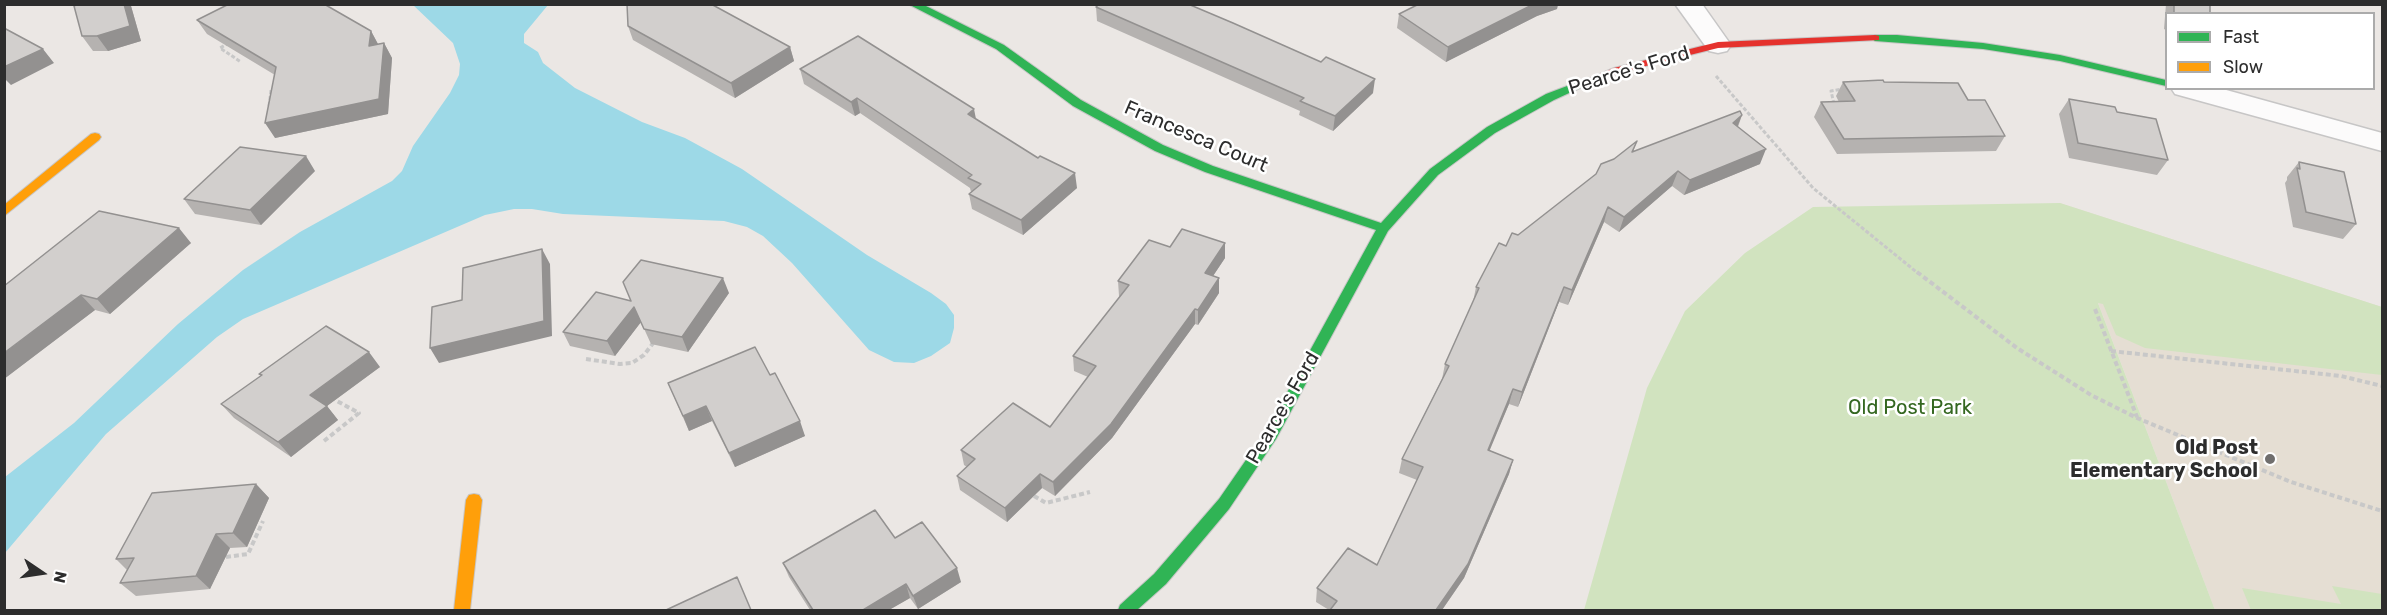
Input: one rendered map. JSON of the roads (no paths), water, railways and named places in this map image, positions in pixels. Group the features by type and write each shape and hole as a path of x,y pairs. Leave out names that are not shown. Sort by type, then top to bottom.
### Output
{"street":[{"name":"Francesca Court","path":"913,4 1000,47 1077,103 1159,148 1209,169 1383,228"},
{"path":"1688,4 1718,45"},
{"name":"Pearce's Ford","path":"1126,610 1160,579 1224,504 1271,435 1383,228 1434,172 1491,130 1550,97 1618,70 1718,45 1825,39 1897,38 1939,41 2060,58 2165,83"},
{"path":"2192,90 2382,142"},
{"path":"4,212 95,137"},
{"path":"462,610 474,500"}],"water":[{"path":"413,5 548,5 524,34 524,43 538,52 543,63 575,88 642,122 685,138 742,169 867,255 931,293 946,304 954,315 954,328 950,343 931,356 914,363 894,362 869,350 792,263 763,236 747,227 724,221 563,214 532,209 514,209 485,215 243,319 217,337 106,434 5,553 5,477 74,423 178,324 243,270 300,232 392,181 402,171 413,146 450,93 459,75 460,64 453,43"}],"place":[{"name":"Old Post Elementary School","path":"2270,459"}],"park label":[{"name":"Old Post Park","path":"1910,408"}]}
